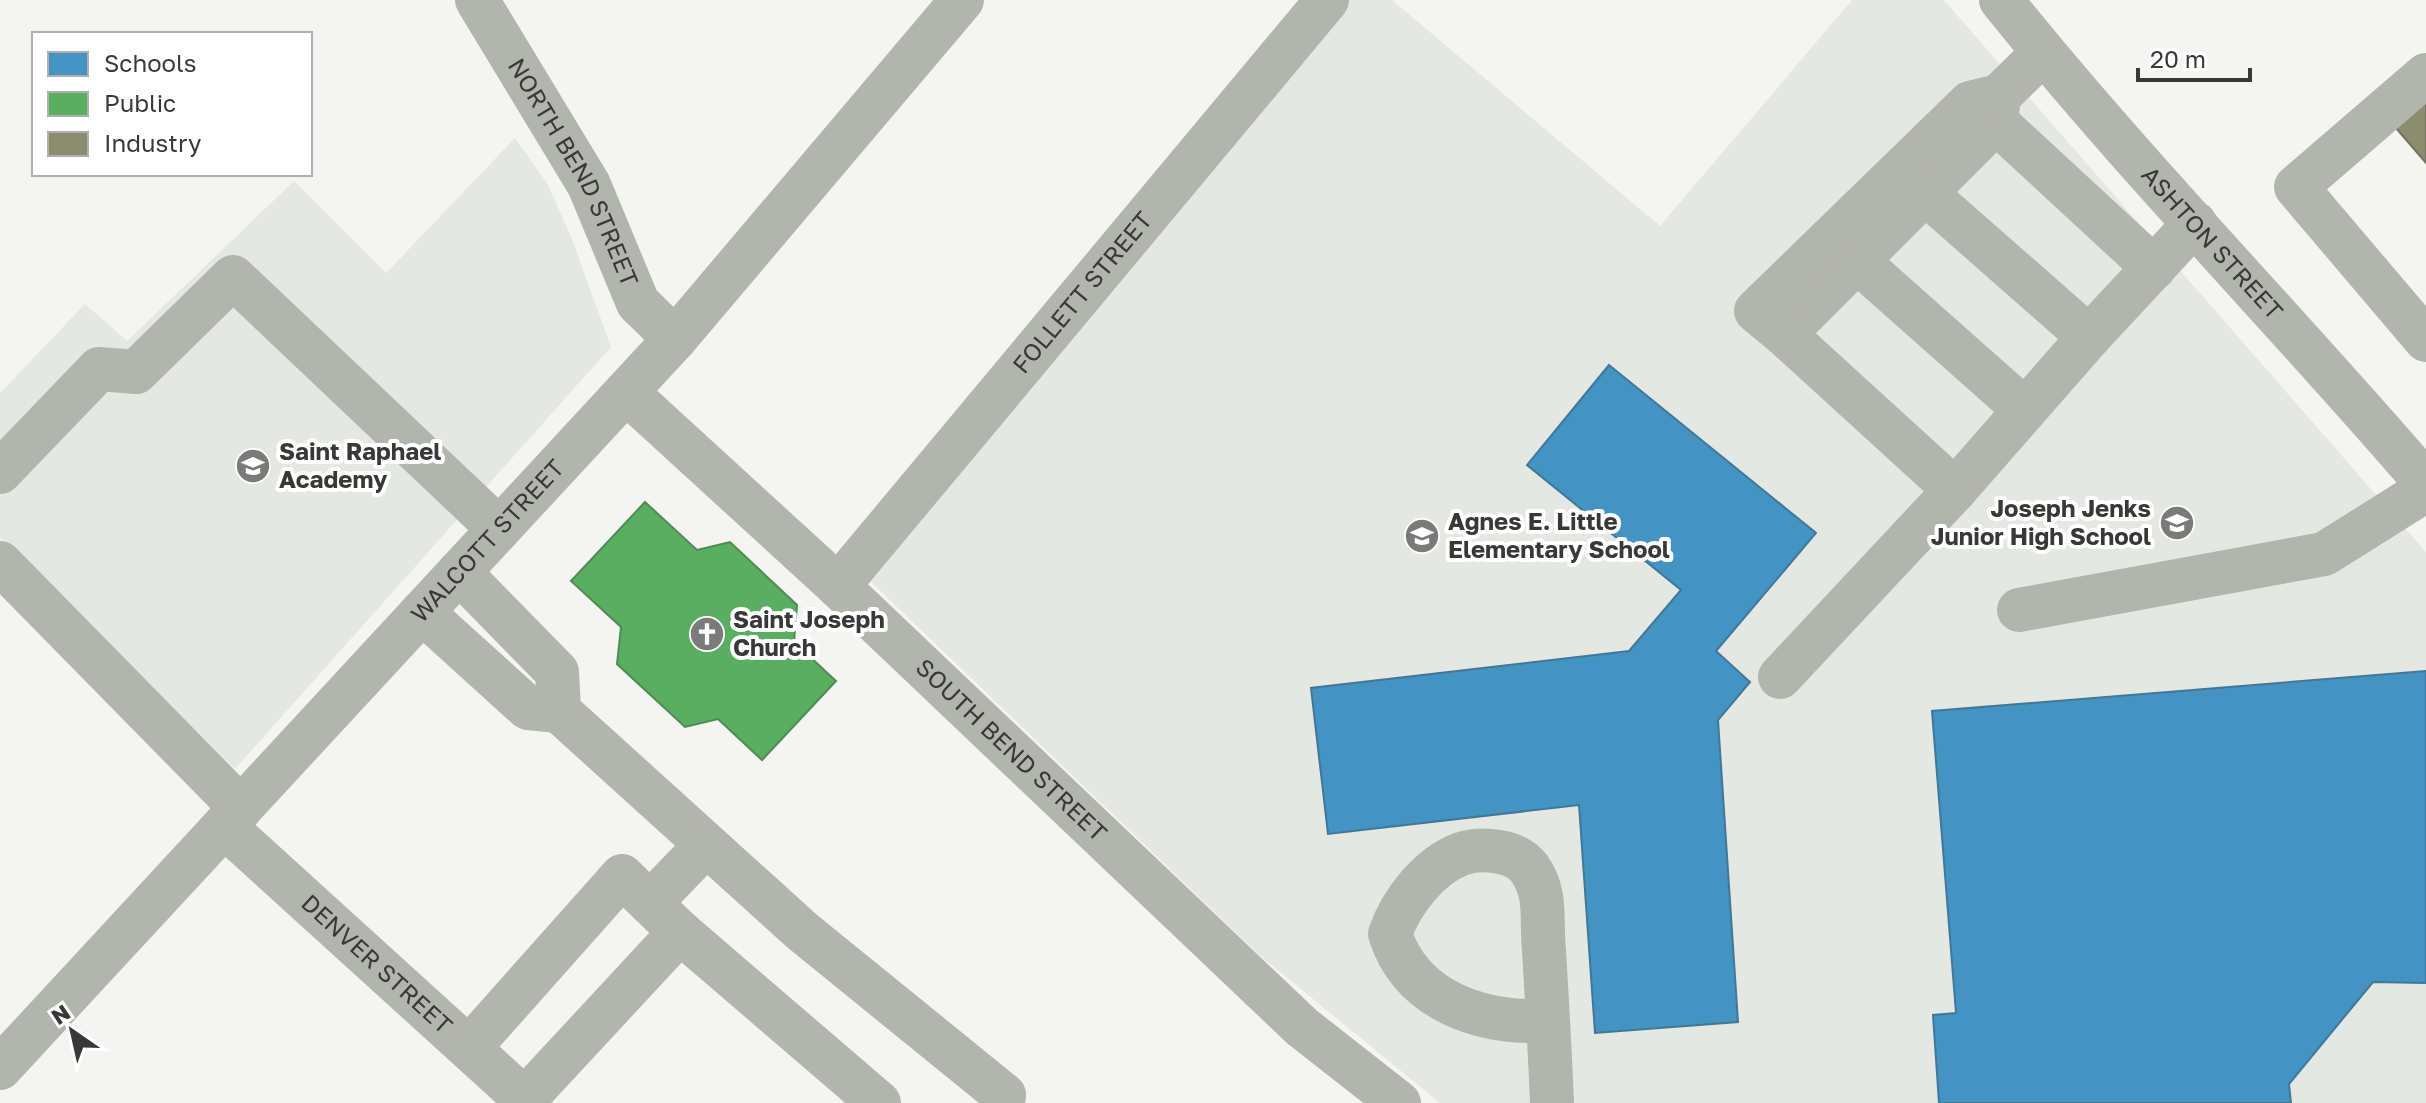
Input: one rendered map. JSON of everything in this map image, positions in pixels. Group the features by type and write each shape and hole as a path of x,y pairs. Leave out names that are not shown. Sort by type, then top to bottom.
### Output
{"street":[{"name":"NORTH BEND STREET","path":"477,0 589,185 638,303 675,339"},
{"name":"WALCOTT STREET","path":"0,1068 675,339 962,0"},
{"name":"FOLLETT STREET","path":"838,586 1327,0"},
{"name":"ASHTON STREET","path":"2001,0 2043,53 2314,353 2426,483"},
{"path":"1784,334 1924,192 2043,53"},
{"path":"2426,75 2296,187 2426,340"},
{"path":"1955,490 1756,311 1970,103 1998,109 2154,268"},
{"path":"1924,192 2089,337"},
{"path":"1780,677 1955,490 2089,337 2195,223"},
{"path":"1856,260 2025,410"},
{"path":"0,472 99,369 136,372 233,277 499,529"},
{"name":"SOUTH BEND STREET","path":"626,392 838,586 1302,1027 1399,1103"},
{"path":"2019,610 2324,554 2426,490"},
{"name":"DENVER STREET","path":"0,563 233,817 527,1101"},
{"path":"459,572 557,672 559,711"},
{"path":"422,612 528,708 559,711 802,931 1004,1095 1003,1103"},
{"path":"527,1101 665,917 706,845"},
{"path":"469,1048 622,876 879,1103"},
{"path":"1548,1021 1552,1103"}],"shaded area":[{"path":"1343,0 1392,0 1660,226 1852,0 1944,0 2426,552 2426,1103 1440,1103 1258,954 867,578"},
{"name":"Saint Raphael Academy","path":"515,138 547,183 572,239 611,347 235,769 0,538 0,393 85,304 127,341 294,181 386,273"}],"building: Schools":[{"path":"1609,365 1816,533 1716,651 1750,682 1718,720 1738,1022 1595,1033 1579,805 1328,834 1311,688 1629,651 1681,590 1527,465"},
{"path":"2426,671 2426,983 2373,982 2289,1084 2291,1103 1939,1103 1933,1015 1956,1013 1932,711"}],"building: Public":[{"name":"Saint Joseph Church","path":"645,502 697,550 730,542 797,605 794,642 836,681 762,760 718,719 685,727 617,664 621,627 571,581"}],"building: Industry":[{"path":"2426,103 2426,163 2396,128"}],"place":[{"name":"Saint Raphael Academy","path":"253,466"},
{"name":"Joseph Jenks Junior High School","path":"2177,523"},
{"name":"Agnes E. Little Elementary School","path":"1422,536"},
{"name":"Saint Joseph Church","path":"707,634"}]}
